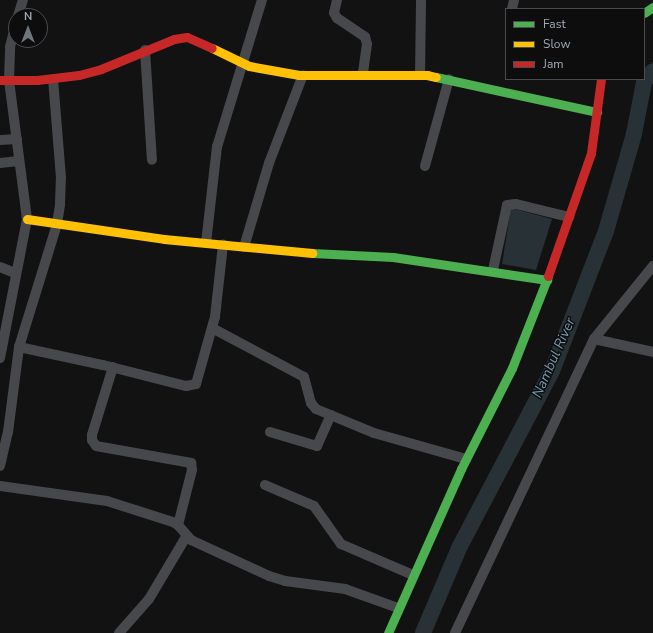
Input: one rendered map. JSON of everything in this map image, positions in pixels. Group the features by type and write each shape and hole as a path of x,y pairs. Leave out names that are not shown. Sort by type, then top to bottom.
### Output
{"main road":[{"path":"652,0 653,7"},
{"path":"5,80 53,79 79,75 101,69 144,50 174,39 187,38 194,39 243,63 272,71 303,75 420,75 449,79 597,112"},
{"path":"388,633 466,459 512,368 547,280 591,153 601,80"},
{"path":"27,219 244,247 331,255 393,257 493,270 547,280"}],"street":[{"path":"206,243 217,147 262,0"},
{"path":"337,0 335,16 365,37 367,44 363,74"},
{"path":"420,75 421,0"},
{"path":"0,354 27,219 17,139 5,80 10,48"},
{"path":"144,50 152,160"},
{"path":"244,247 269,163 303,75"},
{"path":"0,466 8,432 19,347 48,222 61,178 53,79"},
{"path":"425,166 449,79"},
{"path":"0,140 17,139"},
{"path":"0,163 20,161"},
{"path":"493,270 507,205 516,204 569,217"},
{"path":"19,347 113,367 191,386 198,381 212,328 223,244"},
{"path":"455,633 594,338 653,266"},
{"path":"0,267 16,272"},
{"path":"212,328 304,377 312,405 331,415 374,433 466,459"},
{"path":"594,338 653,352"},
{"path":"113,367 92,435 94,444 96,446 190,463 192,470 178,525"},
{"path":"270,432 317,446 331,415"},
{"path":"265,485 314,506 341,544 413,575"},
{"path":"0,486 101,499 178,525 186,537 277,579 345,589 398,608"},
{"path":"119,633 148,599 186,537"}],"shaded area":[{"path":"511,208 552,219 536,270 502,264"}],"waterway":[{"name":"Nambul River","path":"423,633 459,548 552,371 606,231 634,134 644,82 653,71"}],"traffic: fast":[{"path":"645,12 653,7"},
{"path":"436,77 597,112"},
{"path":"312,253 393,257 547,280"},
{"path":"388,633 461,469 512,368 548,276"}],"traffic: slow":[{"path":"212,48 249,66 299,75 427,75 436,77"},
{"path":"27,219 164,239 312,253"}],"traffic: jam":[{"path":"0,80 37,80 79,75 101,69 174,39 187,37 212,48"},
{"path":"548,276 591,153 601,80"}]}
